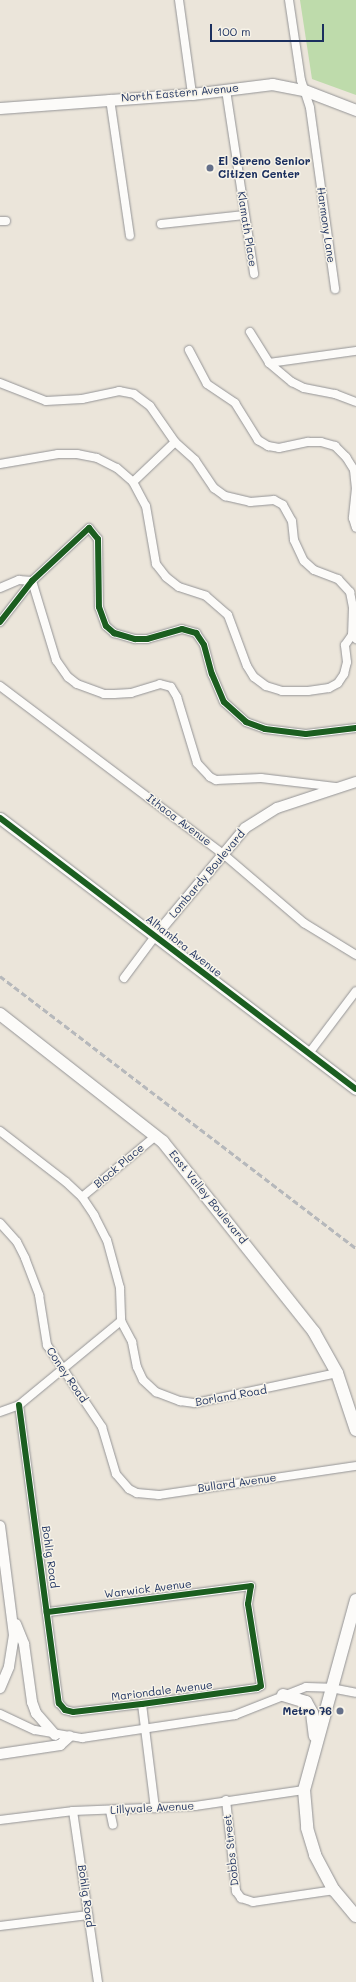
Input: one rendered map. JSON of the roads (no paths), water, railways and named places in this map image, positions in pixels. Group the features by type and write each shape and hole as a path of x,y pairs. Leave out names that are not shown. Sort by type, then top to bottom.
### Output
{"main road":[{"name":"North Eastern Avenue","path":"0,108 192,94 272,84 304,90 356,110"},
{"name":"Alhambra Avenue","path":"0,818 310,1052 356,1089"},
{"name":"East Valley Boulevard","path":"0,1014 157,1135 314,1332 337,1373 356,1430"},
{"path":"356,1600 304,1790 305,1812 310,1840 321,1868 334,1890 356,1916"},
{"path":"283,1695 304,1701 310,1707 316,1742"}],"street":[{"path":"179,0 192,94"},
{"name":"Harmony Lane","path":"289,0 304,90 310,108 335,289"},
{"name":"Klamath Place","path":"226,90 254,274"},
{"path":"110,99 130,236"},
{"path":"161,224 245,215"},
{"path":"250,332 270,363 304,388 335,394 356,402"},
{"path":"189,350 207,384 235,403 258,440 268,446 279,448 308,442 321,442 335,446 346,457 354,470 356,488 353,518 356,528"},
{"path":"270,363 356,351"},
{"path":"0,383 46,401 82,399 119,390 134,394 150,406 175,442 195,460 214,488 225,496 250,502 274,500 283,505 292,521 294,540 304,561 314,570 338,580 350,592 353,608 354,637 345,645 347,662 344,674 338,683 329,688 308,691 282,691 266,686 254,677 246,666 234,627 224,610 206,596 179,587 166,577 156,564 146,506 133,482 117,468 97,458 77,454 0,464"},
{"path":"133,482 175,442"},
{"path":"0,622 32,581 89,528 98,539 99,607 106,626 114,633 135,639 147,639 182,629 196,633 204,645 212,674 224,702 246,722 265,729 306,734 356,728"},
{"path":"0,588 19,580 32,581"},
{"path":"32,581 56,660 68,677 85,688 104,694 131,693 160,684 171,687 177,697 197,763 210,777 216,780 261,778 338,788"},
{"name":"Ithaca Avenue","path":"0,686 222,853 304,923 356,955"},
{"name":"Lombardy Boulevard","path":"124,978 156,935 222,853 245,828 264,814 356,782"},
{"path":"310,1052 356,991"},
{"name":"Borland Road","path":"0,1131 82,1197 107,1240 120,1288 121,1321 132,1342 137,1367 143,1380 156,1392 180,1402 195,1403 337,1373"},
{"name":"Block Place","path":"82,1197 157,1135"},
{"name":"Coney Road","path":"0,1223 17,1242 25,1258 38,1295 46,1345 102,1427 112,1464 121,1483"},
{"path":"0,1412 18,1405 121,1321"},
{"name":"Bohlig Road","path":"18,1405 60,1703 65,1710"},
{"name":"Bullard Avenue","path":"121,1483 137,1493 159,1495 356,1466"},
{"path":"0,1526 13,1614 12,1652 0,1688"},
{"name":"Warwick Avenue","path":"47,1612 251,1586 248,1604 261,1686"},
{"path":"13,1614 24,1644 32,1702 36,1713 55,1735"},
{"name":"Mariondale Avenue","path":"65,1710 73,1712 142,1704 257,1688 261,1686"},
{"path":"0,1714 23,1726 55,1735 82,1738 146,1730 235,1715 306,1687 331,1688 356,1693"},
{"path":"142,1704 155,1808"},
{"path":"0,1754 60,1745 70,1736"},
{"name":"Lillyvale Avenue","path":"0,1820 73,1811 110,1811 195,1806 226,1800 304,1790"},
{"name":"Dobbs Street","path":"226,1800 236,1891 241,1898 253,1902 334,1890"},
{"name":"Bohlig Road","path":"73,1811 98,1982"},
{"path":"110,1811 113,1826"},
{"path":"0,1926 88,1915"}],"railway":[{"path":"0,976 356,1248"}],"place":[{"name":"El Sereno Senior Citizen Center","path":"210,168"},
{"name":"Metro 76","path":"340,1711"}]}
